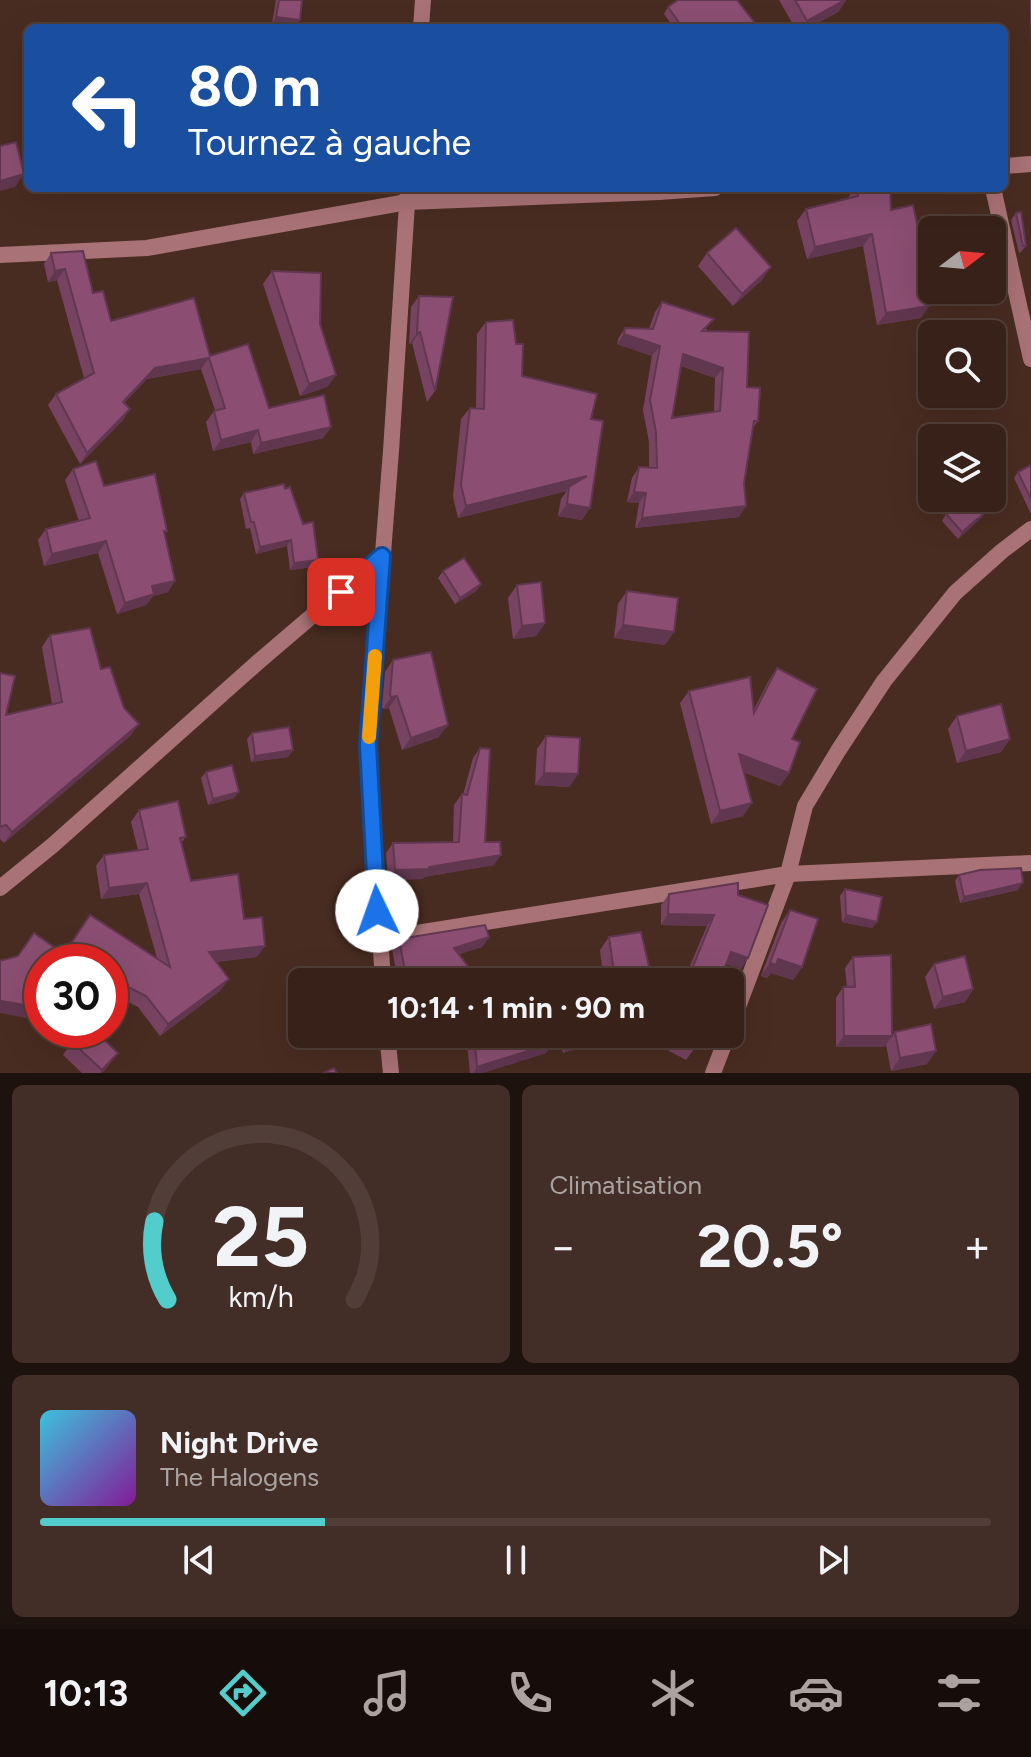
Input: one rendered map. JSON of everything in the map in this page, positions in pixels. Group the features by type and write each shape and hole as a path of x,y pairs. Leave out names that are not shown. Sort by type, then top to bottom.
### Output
{"street":[{"path":"421,24 423,0"},
{"path":"1008,166 1031,164"},
{"path":"0,255 147,248 408,195 659,192"},
{"path":"994,192 1031,359"},
{"path":"382,968 368,745 408,195"},
{"path":"744,991 788,874 805,806 884,681 955,593 1031,529"},
{"path":"0,888 382,556"},
{"path":"379,939 788,874 1031,863"},
{"path":"388,1048 391,1073"},
{"path":"713,1073 723,1048"}],"building":[{"path":"279,0 302,0 300,20 276,17"},
{"path":"678,0 737,0 755,24 680,24 668,7"},
{"path":"795,0 845,0 807,21"},
{"path":"16,142 24,174 0,181 0,146"},
{"path":"858,192 890,192 891,210 913,205 918,228 918,304 929,306 886,313 872,234 815,247 806,209 858,196"},
{"path":"1021,212 1026,246 1023,246 1016,213"},
{"path":"736,228 771,267 742,294 707,253"},
{"path":"83,251 93,293 103,291 111,321 194,298 210,356 248,344 269,408 324,395 331,427 261,443 258,430 221,440 214,411 225,408 209,358 155,368 123,402 130,409 87,453 56,394 94,373 65,269 55,271 51,253"},
{"path":"272,271 321,273 320,324 336,375 309,384"},
{"path":"419,296 453,297 435,391 420,332 417,333"},
{"path":"662,302 714,319 702,331 749,332 747,387 760,388 758,421 754,421 744,483 746,506 642,518 646,493 634,492 639,467 657,468 656,432 650,400 660,346 624,334 625,328 653,329","holes":["683,354 723,368 720,411 672,418"]},
{"path":"513,320 516,344 523,344 522,376 597,394 591,419 603,421 590,508 567,504 569,487 587,476 466,506 461,485 470,408 484,409 486,322"},
{"path":"96,461 104,486 155,474 175,581 152,586 154,594 125,603 106,541 52,554 46,529 90,518 73,469"},
{"path":"1031,465 1031,499 1018,472"},
{"path":"284,484 285,489 290,487 303,524 313,522 318,560 294,563 291,540 260,547 244,493"},
{"path":"948,512 986,512 962,532 946,514"},
{"path":"464,558 481,584 460,598 443,571"},
{"path":"541,582 545,623 522,626 517,585"},
{"path":"627,591 678,598 674,632 623,625"},
{"path":"90,628 101,669 110,667 124,708 139,724 12,832 6,825 0,827 0,673 15,676 6,715 62,702 50,635"},
{"path":"431,652 448,725 411,738 397,696 390,695 393,660"},
{"path":"777,668 817,689 792,739 800,742 789,773 739,754 752,803 720,811 689,691 750,677 754,713"},
{"path":"1001,704 1010,739 966,751 957,716"},
{"path":"289,727 293,750 255,756 252,733"},
{"path":"546,736 580,738 578,774 544,773"},
{"path":"480,748 490,749 485,842 500,842 501,855 429,869 395,870 393,843 459,842 462,794 467,795"},
{"path":"232,765 239,792 213,799 206,772"},
{"path":"178,801 186,837 180,838 191,881 238,874 244,919 262,917 265,946 209,952 229,979 168,1024 146,996 128,987 128,944 71,944 90,915 170,967 147,883 109,888 104,855 148,849 139,810"},
{"path":"1021,868 1023,883 964,897 959,875 980,870"},
{"path":"738,883 738,895 768,905 748,958 731,952 725,968 692,968 714,915 668,914 669,894"},
{"path":"845,889 882,897 877,922 846,915"},
{"path":"790,910 818,919 802,967 778,959 776,965 770,963"},
{"path":"485,925 489,937 454,948 469,968 404,968 399,939"},
{"path":"641,932 649,968 613,968 609,937"},
{"path":"34,933 50,944 26,944"},
{"path":"24,947 24,1005 0,1002 0,961 18,956"},
{"path":"891,955 892,1036 844,1036 843,987 855,987 853,957"},
{"path":"965,956 973,989 943,997 934,964"},
{"path":"931,1024 936,1051 900,1058 895,1032"},
{"path":"78,1048 113,1048 118,1053 102,1070"},
{"path":"475,1048 537,1048 477,1067"}],"slow traffic":[{"path":"369,737 375,656"}],"route":[{"path":"341,592 382,556 368,745 377,911"}]}
